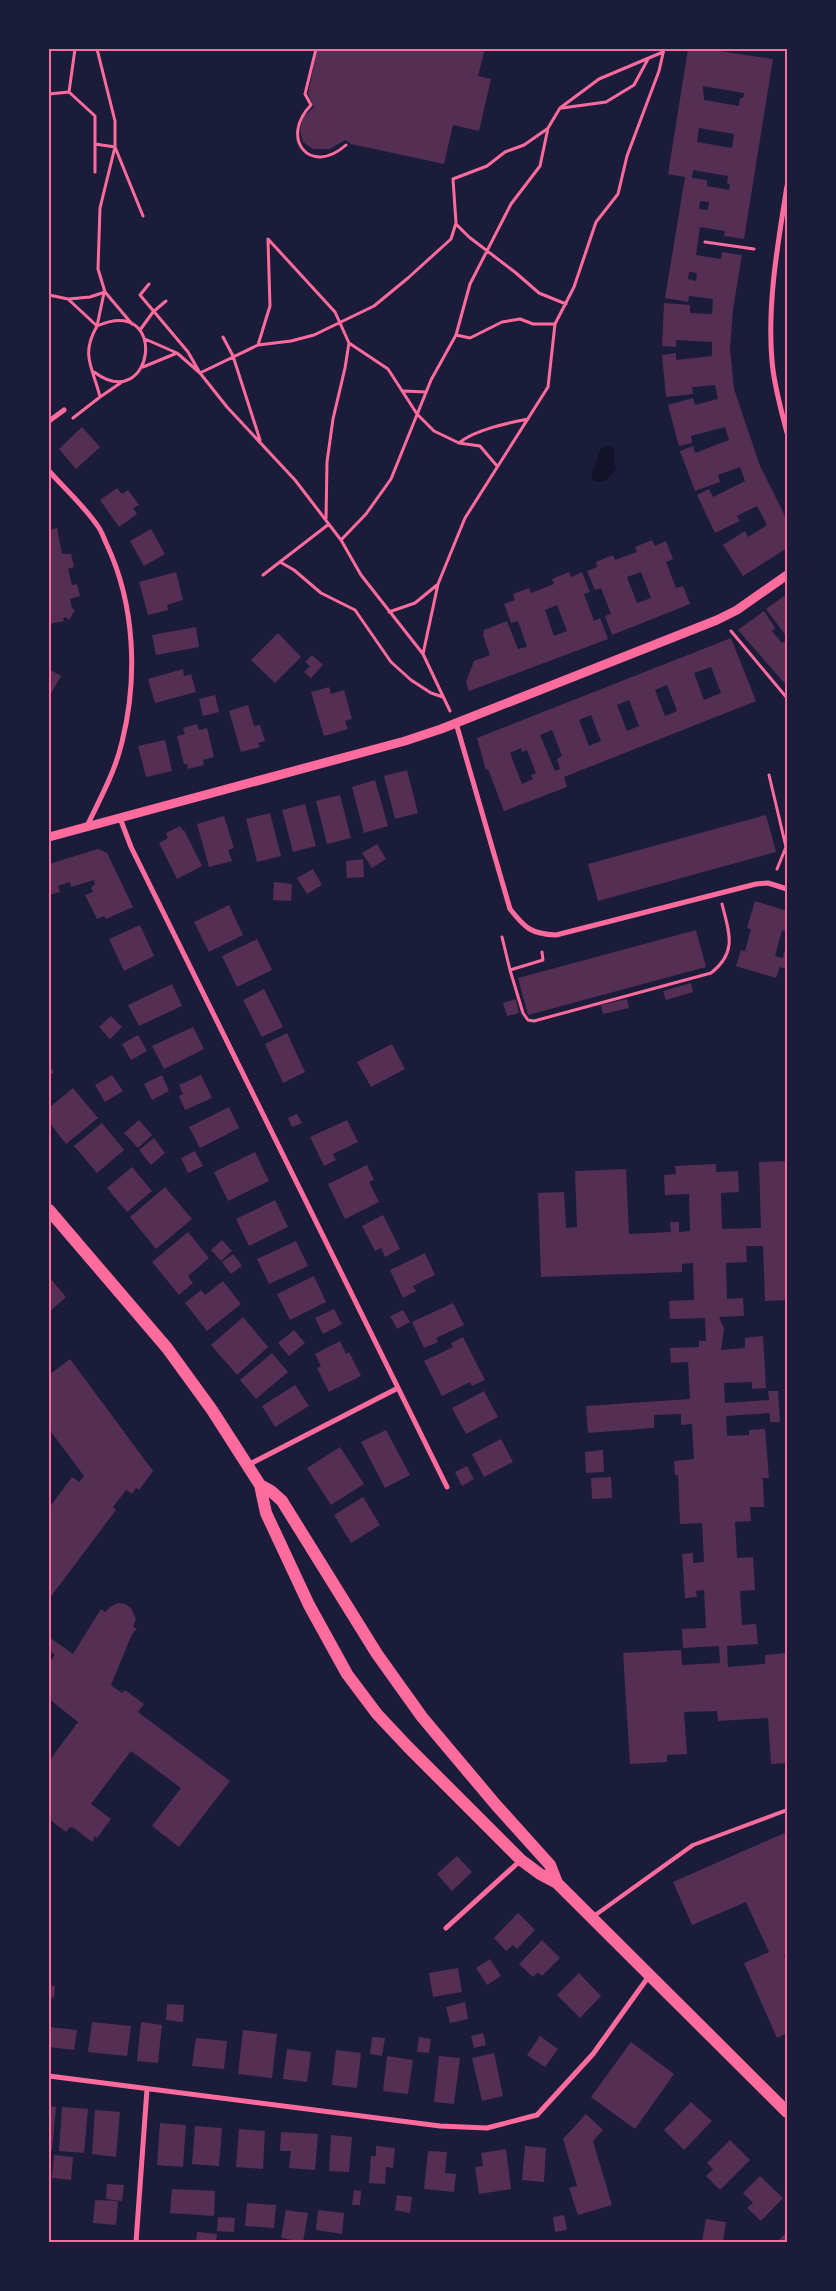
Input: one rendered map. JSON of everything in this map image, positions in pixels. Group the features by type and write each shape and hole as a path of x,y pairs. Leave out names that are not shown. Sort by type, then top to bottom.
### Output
{"main road":[{"path":"49,1210 167,1348 212,1410 248,1465 260,1485 266,1513 312,1612 347,1674 378,1714 408,1747 521,1860 540,1874 557,1883 787,2112"},
{"path":"260,1485 271,1491 282,1502 377,1654 422,1717 490,1799 550,1864 557,1883"}],"street":[{"path":"787,186 773,288 771,323 772,362 779,404 787,433"},
{"path":"49,421 64,410"},
{"path":"49,471 98,525 117,566 126,599 132,635 129,692 122,742 110,778 87,827"},
{"path":"49,837 405,741 456,723 717,620 736,610 787,574"},
{"path":"456,723 510,910 526,928 541,934 556,935 756,884 768,883 787,889"},
{"path":"120,818 131,847 447,1487"},
{"path":"248,1465 398,1388"},
{"path":"446,1928 521,1860"},
{"path":"49,2076 440,2126 487,2128 537,2115 593,2054 649,1975"},
{"path":"136,2242 147,2088"}],"lane":[{"path":"592,1918 693,1845 787,1810"}],"path":[{"path":"69,92 75,49"},
{"path":"97,49 115,121 115,147 100,208 98,269 104,292 97,326 88,346 90,366 94,372 103,379 115,382 126,380"},
{"path":"316,49 305,94 311,105 299,120 297,137 302,148 311,157 327,158 346,145"},
{"path":"341,540 366,514 391,479 426,392 456,335 470,284 512,204 540,166 548,128 560,108 599,79 648,59 664,50"},
{"path":"423,654 438,584 465,518 548,387 555,324 574,287 596,222 618,194 628,156 659,71 664,50"},
{"path":"560,108 606,102 634,85 648,59"},
{"path":"49,94 69,92 95,116 95,172"},
{"path":"200,372 258,345 291,341 342,323 374,306 451,239 456,224 453,179 487,166 505,152 524,145 548,128"},
{"path":"95,144 115,147"},
{"path":"115,147 143,216"},
{"path":"456,224 469,237 539,292 566,304"},
{"path":"258,345 270,306 268,240 335,312 342,323 349,343 328,453 326,520"},
{"path":"705,242 754,249"},
{"path":"149,284 140,295 188,352 200,372 227,407 295,480 341,540 361,575 423,654 450,711"},
{"path":"49,295 68,299 90,297 104,292"},
{"path":"104,292 132,324 140,330 145,339 147,351 142,368"},
{"path":"68,299 97,326"},
{"path":"140,330 153,312 166,301"},
{"path":"456,335 470,338 502,322 520,319 533,324 555,324"},
{"path":"97,326 112,320 132,324"},
{"path":"223,337 233,356 260,441"},
{"path":"145,339 177,353 200,372"},
{"path":"349,343 388,369 417,414 434,430 460,443 480,446 497,466"},
{"path":"72,419 100,397 134,376 142,368 177,353"},
{"path":"94,372 100,397"},
{"path":"403,392 426,392"},
{"path":"460,443 464,438 492,428 528,419"},
{"path":"263,575 329,524"},
{"path":"280,562 294,570 321,593 355,610 391,662 431,693 444,697"},
{"path":"389,612 415,603 438,584"},
{"path":"731,631 787,698"},
{"path":"769,775 786,847 776,869"},
{"path":"502,937 522,1013 528,1020 534,1021 706,974 721,965 729,952 729,934 722,904"},
{"path":"510,970 543,960 542,952"}],"shaded area":[{"path":"610,445 615,450 616,469 604,482 596,482 592,479 592,475 600,451"}],"building":[{"path":"317,49 485,49 478,76 491,79 479,131 453,125 444,164 351,144 345,140 330,149 313,149 303,142 300,131 303,117 314,107 308,94"},
{"path":"688,49 707,49 773,59 744,239 724,236 725,231 700,227 696,255 721,259 722,252 742,255 733,309 730,349 734,389 760,466 787,520 787,548 743,576 723,545 745,531 748,537 767,525 757,506 737,516 740,521 715,533 697,495 709,489 713,497 745,481 740,467 718,475 720,482 695,491 680,451 693,446 695,453 729,440 725,427 691,436 692,443 679,446 668,405 693,398 695,405 718,399 715,385 692,387 693,394 666,397 662,355 676,353 676,360 712,356 712,342 676,340 676,347 662,346 664,303 690,305 690,313 712,314 713,299 689,296 688,302 665,298 685,177 668,174","holes":["703,86 744,93 743,98 740,98 739,106 704,100","699,128 734,134 732,148 697,142","693,170 728,176 729,190 707,186 707,180 692,178","700,201 709,202 708,210 699,209","689,272 697,273 696,281 688,279"]},
{"path":"82,427 100,447 76,469 59,449"},
{"path":"117,488 122,494 128,490 139,505 133,508 137,514 119,527 100,500"},
{"path":"57,528 62,554 71,554 74,567 68,569 72,585 77,584 80,596 70,599 72,608 75,610 69,620 66,617 63,618 64,621 49,624 49,530"},
{"path":"151,529 165,554 144,566 130,541"},
{"path":"652,540 655,546 666,541 673,559 666,562 676,588 683,586 690,604 612,635 605,616 611,614 601,588 595,590 587,571 597,567 596,562 613,555 615,560 637,552 635,547","holes":["641,572 651,598 637,603 627,577"]},
{"path":"176,572 183,600 167,605 168,610 148,615 139,582"},
{"path":"569,572 571,577 582,572 590,592 584,594 594,621 600,618 608,639 469,691 466,682 474,661 490,655 483,635 484,630 507,621 518,649 527,647 518,621 511,623 504,604 515,600 513,594 529,588 531,593 554,584 552,579","holes":["557,605 567,631 554,636 545,610"]},
{"path":"787,594 787,637 766,609"},
{"path":"764,611 775,628 772,631 782,643 787,640 787,686 738,630"},
{"path":"196,627 199,647 156,655 152,635"},
{"path":"278,633 301,657 275,683 251,660"},
{"path":"731,638 756,701 564,777 567,787 504,811 488,769 486,770 477,738","holes":["711,667 721,693 704,700 694,673","667,685 677,711 665,716 655,690","629,700 639,726 627,731 617,705","591,715 601,741 589,746 579,720","552,730 562,756 557,759 560,769 555,771 540,735","521,748 522,752 527,750 536,773 531,775 533,779 522,784 510,753"]},
{"path":"312,655 323,665 311,678 304,672 310,666 305,662"},
{"path":"49,669 61,676 49,697"},
{"path":"183,669 184,676 191,674 196,692 155,703 148,679"},
{"path":"329,687 331,694 344,690 352,719 345,721 348,729 324,736 311,692"},
{"path":"215,695 219,712 203,716 199,699"},
{"path":"248,705 254,726 260,725 265,741 258,743 260,747 241,752 229,711"},
{"path":"197,724 199,730 207,728 214,757 203,760 204,765 188,769 187,764 184,764 177,736 185,734 183,728"},
{"path":"165,740 172,771 146,777 138,746"},
{"path":"407,770 418,813 395,819 384,776"},
{"path":"375,780 388,826 364,833 352,787"},
{"path":"340,795 351,838 327,844 316,801"},
{"path":"305,804 316,846 293,852 282,810"},
{"path":"270,813 281,856 257,862 246,819"},
{"path":"766,815 776,852 598,901 588,864"},
{"path":"224,816 234,848 228,850 232,861 209,867 197,824"},
{"path":"180,826 184,830 202,866 177,879 159,843 168,838 166,833"},
{"path":"377,844 386,859 372,868 362,853"},
{"path":"98,849 107,853 133,907 106,919 104,916 97,919 85,895 93,892 91,888 95,884 94,880 71,887 70,882 58,886 60,892 49,895 49,864"},
{"path":"363,859 364,877 347,878 346,861"},
{"path":"313,869 322,885 307,894 297,878"},
{"path":"274,882 292,884 291,901 273,900"},
{"path":"755,901 787,911 787,932 782,930 775,956 783,958 784,951 787,952 787,969 780,967 776,978 736,966 741,950 745,951 751,929 747,928"},
{"path":"229,905 243,935 209,952 194,922"},
{"path":"140,925 154,956 124,971 109,939"},
{"path":"696,930 706,967 528,1015 518,978"},
{"path":"257,939 272,970 237,987 222,956"},
{"path":"691,983 693,992 666,1000 663,991"},
{"path":"172,984 182,1006 139,1026 128,1005"},
{"path":"264,989 283,1027 262,1037 243,1000"},
{"path":"516,999 519,1013 507,1016 503,1003"},
{"path":"627,999 629,1008 603,1014 601,1005"},
{"path":"111,1016 122,1027 110,1039 99,1027"},
{"path":"193,1027 204,1049 164,1069 152,1046"},
{"path":"287,1033 305,1072 283,1083 265,1044"},
{"path":"138,1035 147,1051 131,1060 122,1044"},
{"path":"392,1044 405,1069 371,1087 357,1062"},
{"path":"49,1065 54,1072 49,1076"},
{"path":"112,1075 123,1091 105,1102 95,1085"},
{"path":"162,1075 169,1091 152,1100 144,1084"},
{"path":"201,1075 212,1098 185,1110 179,1096 183,1094 179,1085"},
{"path":"73,1088 98,1118 66,1144 49,1122 49,1108"},
{"path":"229,1107 239,1128 200,1148 189,1127"},
{"path":"297,1114 302,1123 292,1127 288,1118"},
{"path":"139,1120 152,1135 138,1148 124,1133"},
{"path":"347,1120 358,1142 333,1154 336,1160 324,1166 310,1137"},
{"path":"102,1123 124,1150 97,1173 74,1146"},
{"path":"154,1138 165,1153 151,1165 139,1150"},
{"path":"195,1151 203,1166 188,1173 181,1158"},
{"path":"255,1152 269,1181 228,1201 214,1172"},
{"path":"787,1161 787,1300 765,1301 763,1246 746,1246 747,1262 726,1263 727,1299 743,1298 744,1316 719,1317 724,1329 721,1350 745,1348 745,1338 763,1336 766,1388 752,1389 752,1382 724,1383 725,1403 769,1400 768,1391 778,1391 780,1422 770,1422 770,1413 726,1416 727,1436 749,1435 749,1430 765,1429 769,1478 756,1479 763,1479 764,1507 750,1507 751,1521 735,1522 737,1558 753,1557 755,1590 740,1591 742,1625 756,1624 758,1644 727,1646 728,1667 765,1664 765,1655 787,1653 787,1763 771,1764 768,1718 718,1721 717,1711 684,1712 687,1754 667,1755 667,1762 630,1764 623,1653 681,1650 682,1665 720,1663 719,1646 683,1648 682,1629 706,1628 704,1590 696,1591 697,1597 685,1598 682,1554 693,1553 693,1563 704,1562 702,1523 680,1524 678,1475 675,1475 674,1461 694,1459 692,1424 681,1425 681,1414 654,1415 654,1428 588,1433 586,1406 690,1399 688,1362 671,1363 670,1348 699,1347 699,1341 706,1341 705,1318 670,1319 669,1301 694,1300 693,1263 682,1264 682,1272 541,1277 538,1193 564,1192 566,1228 577,1227 575,1171 626,1169 629,1234 671,1232 670,1222 679,1222 679,1232 690,1231 689,1194 665,1195 664,1175 676,1174 675,1166 716,1164 716,1172 738,1171 739,1192 721,1193 722,1229 761,1228 759,1162"},
{"path":"367,1165 374,1180 369,1182 379,1202 345,1219 328,1184"},
{"path":"132,1167 152,1191 127,1212 107,1188"},
{"path":"165,1187 192,1219 156,1249 130,1217"},
{"path":"275,1200 288,1227 249,1246 236,1219"},
{"path":"383,1215 400,1249 385,1257 381,1248 375,1251 362,1226"},
{"path":"188,1232 209,1258 188,1276 193,1283 179,1295 152,1262"},
{"path":"222,1240 232,1251 221,1261 211,1250"},
{"path":"296,1241 308,1266 269,1284 257,1259"},
{"path":"425,1253 435,1275 413,1286 416,1291 403,1298 390,1270"},
{"path":"233,1254 242,1266 231,1274 222,1262"},
{"path":"314,1276 326,1302 290,1320 277,1294"},
{"path":"49,1277 66,1297 49,1312"},
{"path":"223,1281 241,1304 207,1331 185,1303 201,1290 205,1295"},
{"path":"453,1303 464,1325 436,1338 438,1342 424,1348 412,1322"},
{"path":"334,1309 342,1324 323,1334 315,1318"},
{"path":"403,1310 410,1322 397,1329 390,1316"},
{"path":"243,1317 268,1347 237,1375 211,1345"},
{"path":"294,1330 305,1343 289,1356 278,1343"},
{"path":"463,1337 485,1380 472,1386 470,1382 442,1396 424,1361 453,1347 451,1343"},
{"path":"340,1341 346,1354 349,1352 361,1376 329,1392 317,1368 321,1366 315,1354"},
{"path":"272,1353 288,1372 256,1399 240,1380"},
{"path":"70,1359 153,1471 139,1490 136,1488 132,1494 126,1490 113,1507 116,1510 49,1599 49,1508 72,1477 79,1482 84,1476 49,1429 49,1375"},
{"path":"295,1385 309,1406 275,1427 262,1406"},
{"path":"484,1391 498,1417 466,1434 452,1408"},
{"path":"386,1430 410,1475 385,1488 361,1442"},
{"path":"501,1439 513,1462 484,1477 472,1454"},
{"path":"340,1447 364,1484 331,1505 307,1468"},
{"path":"603,1450 604,1472 586,1473 585,1452"},
{"path":"467,1466 474,1479 462,1486 455,1472"},
{"path":"611,1477 612,1498 592,1499 591,1478"},
{"path":"363,1497 380,1525 351,1543 334,1515"},
{"path":"118,1603 125,1604 131,1608 136,1619 133,1627 137,1629 132,1634 111,1685 122,1693 125,1690 144,1704 138,1712 230,1781 179,1847 152,1826 181,1788 131,1751 91,1804 111,1819 97,1838 95,1836 92,1842 70,1827 66,1832 49,1819 49,1761 78,1722 49,1699 49,1663 55,1655 49,1650 49,1637 73,1654 101,1609 105,1612"},
{"path":"787,1832 787,1954 784,1956 787,1965 787,2033 777,2038 744,1963 769,1952 746,1902 692,1925 673,1882"},
{"path":"457,1856 472,1872 452,1891 437,1874"},
{"path":"518,1913 535,1930 517,1949 513,1945 506,1951 494,1938"},
{"path":"542,1940 560,1958 542,1976 538,1972 533,1977 519,1964"},
{"path":"490,1959 501,1976 487,1985 476,1968"},
{"path":"458,1968 462,1992 433,1997 429,1973"},
{"path":"579,1973 601,1996 580,2018 557,1995"},
{"path":"49,1986 55,1986 54,1998 49,1997"},
{"path":"465,2002 468,2019 450,2023 446,2007"},
{"path":"167,2004 184,2005 183,2022 166,2020"},
{"path":"92,2022 131,2026 127,2056 88,2052"},
{"path":"141,2022 162,2025 158,2063 137,2061"},
{"path":"49,2027 77,2030 74,2050 49,2047"},
{"path":"243,2030 277,2034 272,2078 238,2074"},
{"path":"483,2033 486,2045 474,2048 471,2036"},
{"path":"540,2036 558,2049 545,2067 527,2055"},
{"path":"372,2037 385,2038 382,2056 370,2054"},
{"path":"419,2037 431,2039 429,2053 417,2052"},
{"path":"196,2038 227,2041 224,2069 192,2066"},
{"path":"631,2042 674,2074 635,2129 591,2097"},
{"path":"287,2049 311,2052 307,2082 283,2079"},
{"path":"336,2050 361,2053 357,2088 332,2085"},
{"path":"494,2053 503,2096 482,2101 472,2058"},
{"path":"387,2056 413,2060 408,2094 383,2091"},
{"path":"439,2056 460,2058 454,2104 434,2102"},
{"path":"691,2102 712,2121 684,2150 664,2130"},
{"path":"49,2106 56,2107 52,2150 49,2150"},
{"path":"62,2107 88,2109 84,2153 59,2151"},
{"path":"95,2110 120,2112 116,2157 92,2154"},
{"path":"586,2114 603,2130 593,2141 612,2205 578,2215 569,2188 577,2186 563,2139"},
{"path":"160,2123 186,2125 183,2167 157,2165"},
{"path":"195,2126 222,2128 219,2166 192,2164"},
{"path":"239,2129 265,2131 263,2169 236,2167"},
{"path":"281,2132 318,2134 315,2170 289,2168 291,2151 280,2151"},
{"path":"331,2135 352,2137 349,2172 329,2171"},
{"path":"730,2140 750,2160 720,2190 706,2176 713,2169 707,2163"},
{"path":"376,2146 395,2148 393,2168 386,2167 385,2184 369,2183 371,2156 376,2156"},
{"path":"525,2146 546,2148 544,2182 522,2180"},
{"path":"506,2149 511,2189 479,2194 475,2167 483,2166 481,2153"},
{"path":"428,2151 447,2152 445,2173 456,2174 454,2192 424,2189"},
{"path":"54,2155 73,2157 71,2180 52,2178"},
{"path":"760,2176 783,2198 761,2221 747,2208 753,2203 743,2193"},
{"path":"107,2184 124,2185 122,2201 106,2199"},
{"path":"172,2189 215,2191 214,2216 170,2213"},
{"path":"354,2190 361,2191 360,2205 352,2205"},
{"path":"397,2195 412,2197 410,2213 395,2210"},
{"path":"95,2200 118,2201 116,2225 93,2223"},
{"path":"247,2203 276,2205 274,2228 245,2226"},
{"path":"286,2210 308,2213 303,2242 281,2238"},
{"path":"318,2210 344,2213 342,2234 316,2230"},
{"path":"564,2215 567,2230 555,2232 553,2217"},
{"path":"218,2217 235,2218 234,2232 217,2231"},
{"path":"706,2219 726,2222 723,2242 702,2242"},
{"path":"197,2232 217,2234 216,2242 196,2242"},
{"path":"787,2232 787,2242 781,2242 779,2240"}],"tram line":[{"path":"787,299 787,358"}]}
